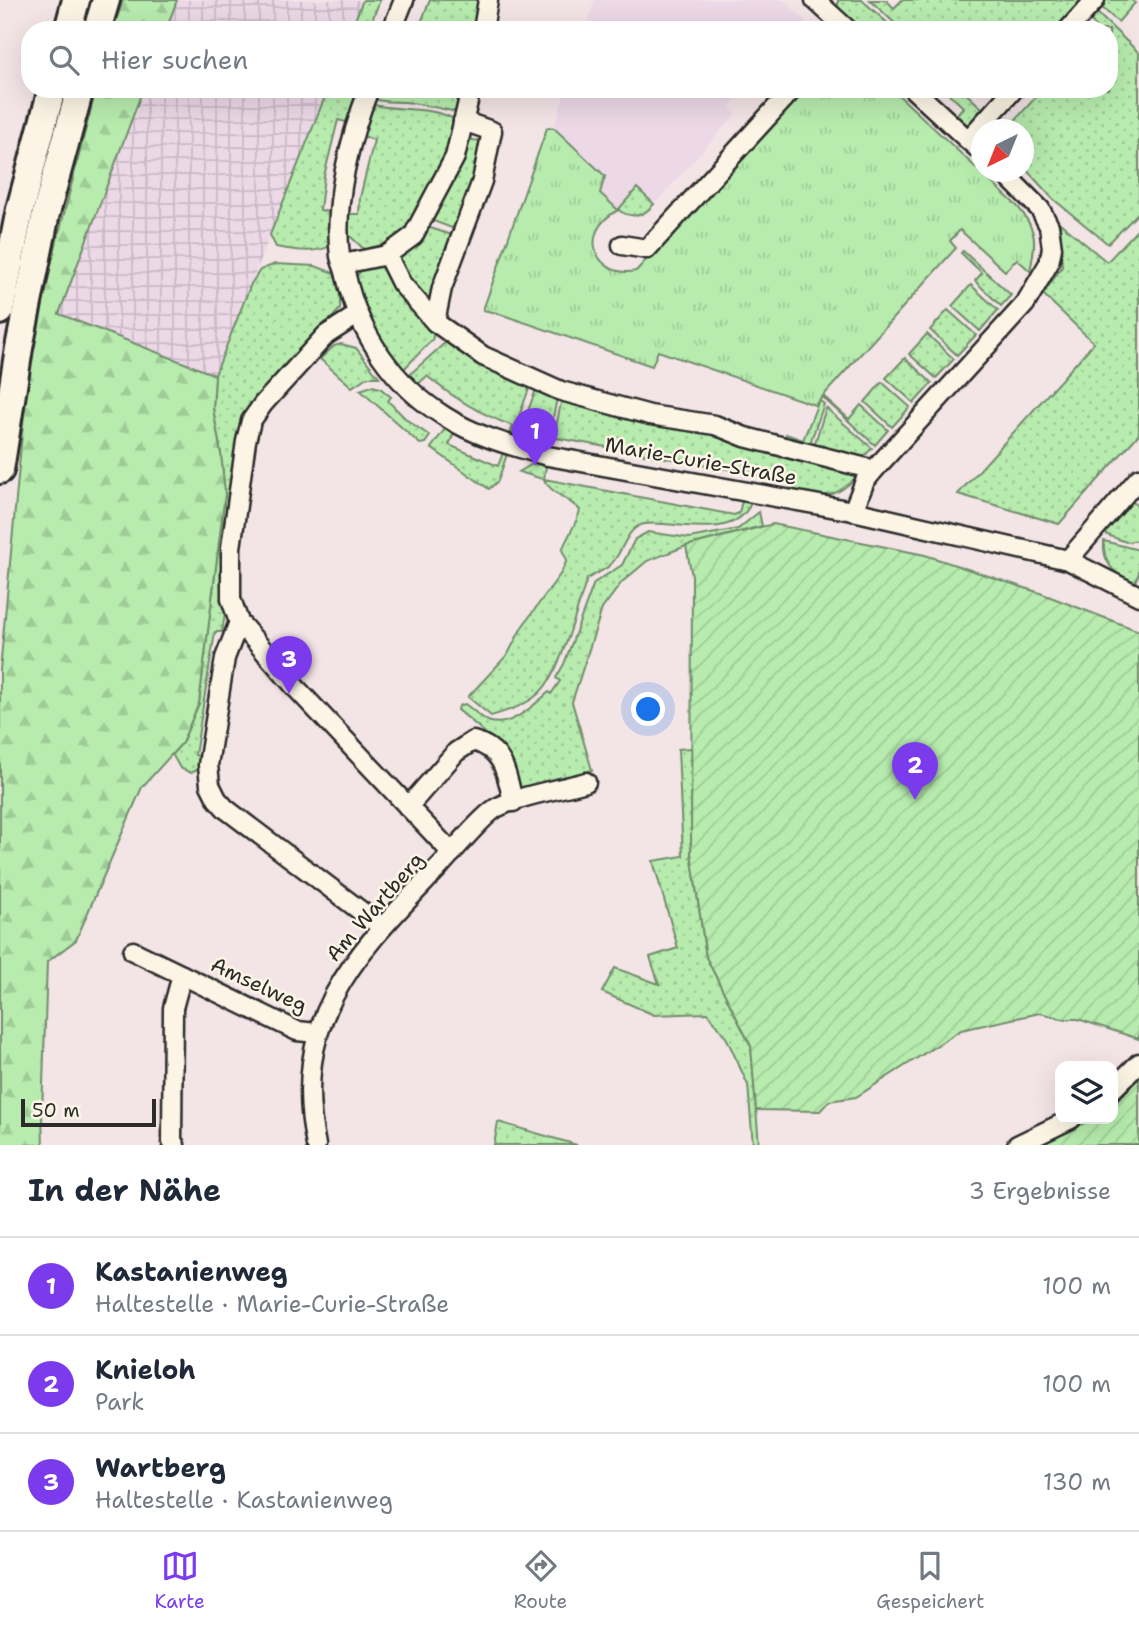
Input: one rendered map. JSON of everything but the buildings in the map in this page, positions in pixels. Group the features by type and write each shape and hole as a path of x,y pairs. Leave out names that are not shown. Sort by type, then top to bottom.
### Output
{"main road":[{"path":"70,21 76,0"},
{"path":"100,21 106,0"},
{"path":"0,311 20,209 50,98"},
{"path":"0,470 19,348 47,213 78,98"}],"street":[{"path":"396,21 404,0"},
{"path":"485,21 488,0"},
{"path":"1076,21 1095,0"},
{"path":"822,2 840,21"},
{"name":"Marie-Curie-Straße","path":"366,98 344,173 340,213 341,260 357,315 375,349 399,379 447,418 494,440 548,456 853,511 1068,560 1139,596"},
{"path":"341,260 387,255 413,236 455,157 469,98"},
{"path":"622,245 647,249 785,98"},
{"path":"923,98 971,142"},
{"path":"993,119 1008,98"},
{"path":"435,321 442,288 482,181 492,131 463,121"},
{"path":"853,511 865,481 1025,304 1049,263 1052,248 1049,226 1040,209 1013,182"},
{"path":"387,255 401,283 435,321 483,356 561,391 650,415 715,425 745,437 874,470"},
{"path":"357,315 326,335 263,404 251,422 231,548 231,599 239,622 296,688 452,853"},
{"path":"1068,560 1139,478"},
{"path":"239,622 225,658 208,765 210,785 226,809 382,927"},
{"path":"408,807 456,752 473,741 491,749 501,759 506,769 513,802"},
{"name":"Am Wartberg","path":"316,1145 310,1110 309,1078 317,1033 330,1000 347,970 382,927 495,807 586,782"},
{"name":"Amselweg","path":"133,951 297,1031 317,1033"},
{"name":"Amselweg","path":"174,1145 173,1008 182,975"},
{"path":"1118,1084 1139,1063"},
{"path":"1017,1145 1061,1124"}],"shaded area":[{"path":"177,0 363,0 355,21 169,21"},
{"path":"595,0 783,0 806,21 588,21"},
{"path":"140,98 324,98 215,375 58,315"},
{"path":"563,98 737,98 729,107 736,114 654,204 637,189 618,210 600,193 605,176 554,128"}],"green space":[{"path":"123,0 177,0 169,21 116,21"},
{"path":"363,0 380,0 372,21 355,21"},
{"path":"430,0 482,0 479,21 422,21"},
{"path":"838,0 862,0 885,21 851,21 838,9"},
{"path":"870,0 886,0 894,8 902,0 1089,0 1069,21 892,21"},
{"path":"1105,0 1132,0 1135,3 1118,22 1100,6"},
{"path":"1096,12 1105,21 1090,19"},
{"path":"1118,33 1139,53 1139,212 1108,244 1052,198 1034,178 1034,119 1016,119 1035,98 1118,98"},
{"path":"94,98 140,98 59,314 215,375 213,409 225,494 199,703 182,743 142,787 76,940 47,962 43,1145 0,1145 0,670 27,381 40,307"},
{"path":"324,98 358,98 350,123 338,120 324,176 320,210 329,212 331,217 330,246 311,251 276,247 270,235"},
{"path":"465,98 461,111 456,112 375,99"},
{"path":"793,98 902,98 971,163 971,182 991,182 1018,207 1025,215 1034,237 1030,271 1017,259 1005,271 960,230 950,241 956,248 815,405 658,351 652,366 483,310 547,128 554,128 605,176 600,193 618,210 597,230 596,252 611,268 622,272 636,271"},
{"path":"954,98 971,98 984,110 978,119 971,119 971,128 964,127 954,118 963,107"},
{"path":"374,105 437,113 456,120 453,148 403,241 368,253 349,235 348,214 359,214 360,198 374,140 363,136"},
{"path":"463,139 481,141 481,160 457,230 428,219"},
{"path":"637,188 654,204 646,212 637,215 628,215 618,210"},
{"path":"1060,223 1107,262 1139,228 1139,434 1059,524 958,494 1094,343 1043,294 1062,267"},
{"path":"424,226 455,236 433,310 418,299 397,259 415,244"},
{"path":"963,251 1011,295 1001,306 975,281 982,273 961,253"},
{"path":"380,262 418,317 435,330 432,340 403,370 380,337 354,279 368,263"},
{"path":"275,264 315,266 334,273 340,291 340,309 252,406 245,425 234,464 225,526 222,567 226,599 224,620 222,632 215,632 195,755 201,757 199,769 191,773 180,768 172,754 182,743 199,703 225,494 213,409 215,375 251,284 260,270"},
{"path":"971,285 998,310 980,331 952,306"},
{"path":"948,310 976,335 957,355 930,330"},
{"path":"927,334 954,359 936,378 909,354"},
{"path":"447,341 530,386 511,438 509,437 513,426 467,405 427,376 416,386 408,376"},
{"path":"341,344 356,348 379,377 367,377 352,387 320,359 334,346"},
{"path":"905,358 932,383 914,403 886,378"},
{"path":"882,382 910,407 892,427 865,402"},
{"path":"372,386 380,388 391,397 388,401 407,420 430,436 425,443 420,444 360,390"},
{"path":"537,387 558,393 547,449 544,448 547,436 521,429"},
{"path":"563,394 713,428 859,474 835,493 812,495 790,492 792,481 557,438 554,436"},
{"path":"822,395 849,419 861,405 888,430 875,445"},
{"path":"819,400 824,404 809,446 783,443 786,434 803,440"},
{"path":"826,408 872,448 861,460 813,449"},
{"path":"445,429 454,433 449,445 498,466 503,453 507,454 498,481 489,489 431,448"},
{"path":"534,463 546,466 544,479 734,515 739,513 742,501 751,503 743,515 731,523 718,526 645,524 633,530 610,565 587,579 560,658 546,686 527,702 491,716 468,697 508,654 522,627 561,573 567,560 562,550 580,510 543,479 519,472"},
{"path":"1131,500 1139,508 1139,540 1126,542 1107,535 1104,531"},
{"path":"759,512 762,526 686,546 647,561 622,582 602,609 572,702 592,770 521,791 518,778 506,756 458,710 459,706 465,704 488,721 504,722 521,714 549,692 551,694 560,681 556,678 564,664 594,583 622,565 635,539 648,532 689,538 738,529"},
{"path":"773,524 925,555 1040,593 1139,631 1139,1039 1078,1019 1063,1019 1040,1013 961,1030 856,1097 829,1101 820,1111 756,1110 751,1046 706,957 691,852 692,576 686,546"},
{"path":"1104,541 1139,550 1139,573 1134,584 1111,567 1105,556"},
{"path":"692,748 691,852 706,957 751,1046 759,1145 753,1145 748,1085 727,1039 708,1013 654,1015 602,992 615,968 659,984 650,957 678,948 653,861 683,856 678,749"},
{"path":"1139,1077 1139,1145 1038,1145 1082,1124 1118,1124 1118,1100"},
{"path":"498,1122 577,1145 494,1145"}],"place":[{"name":"Kastanienweg","path":"535,466"},
{"name":"Wartberg","path":"289,694"},
{"name":"Knieloh","path":"915,800"}]}
